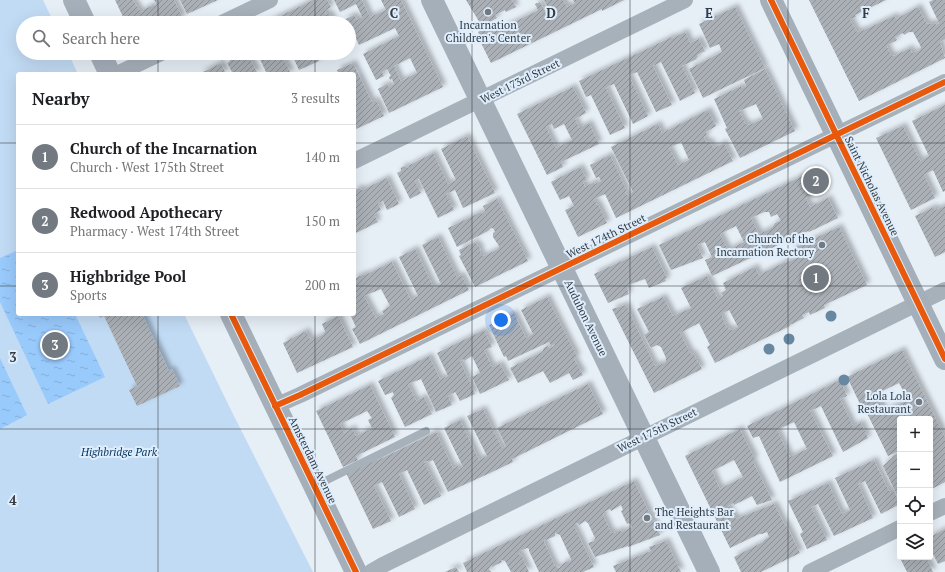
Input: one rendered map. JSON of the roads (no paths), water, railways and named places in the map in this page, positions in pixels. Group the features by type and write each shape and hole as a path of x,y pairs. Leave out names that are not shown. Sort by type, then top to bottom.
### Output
{"main road":[{"path":"74,0 82,16"},
{"name":"Audubon Avenue","path":"432,0 479,100 709,572"},
{"name":"Saint Nicholas Avenue","path":"771,0 945,358"},
{"path":"103,60 109,72"},
{"name":"Amsterdam Avenue","path":"232,316 356,572"}],"street":[{"path":"237,16 270,0"},
{"name":"West 173rd Street","path":"356,160 685,0"},
{"path":"121,72 146,60"},
{"name":"West 174th Street","path":"275,406 562,269 945,82"},
{"name":"West 175th Street","path":"371,572 383,564 945,290"},
{"path":"933,512 945,506"},
{"path":"810,572 897,529"}],"lane":[{"path":"314,486 426,431"}],"water":[{"path":"16,251 16,316 76,316 105,377 48,404 0,302 0,258"},
{"path":"0,358 27,415 0,429"}],"place":[{"name":"Incarnation Children's Center","path":"488,12"},
{"name":"Redwood Apothecary","path":"816,181"},
{"name":"Church of the Incarnation Rectory","path":"822,245"},
{"name":"Church of the Incarnation","path":"816,278"},
{"name":"Highbridge Pool","path":"55,345"},
{"name":"Lola Lola Restaurant","path":"919,402"},
{"name":"The Heights Bar and Restaurant","path":"647,518"}],"park label":[{"name":"Highbridge Park","path":"119,452"}]}
